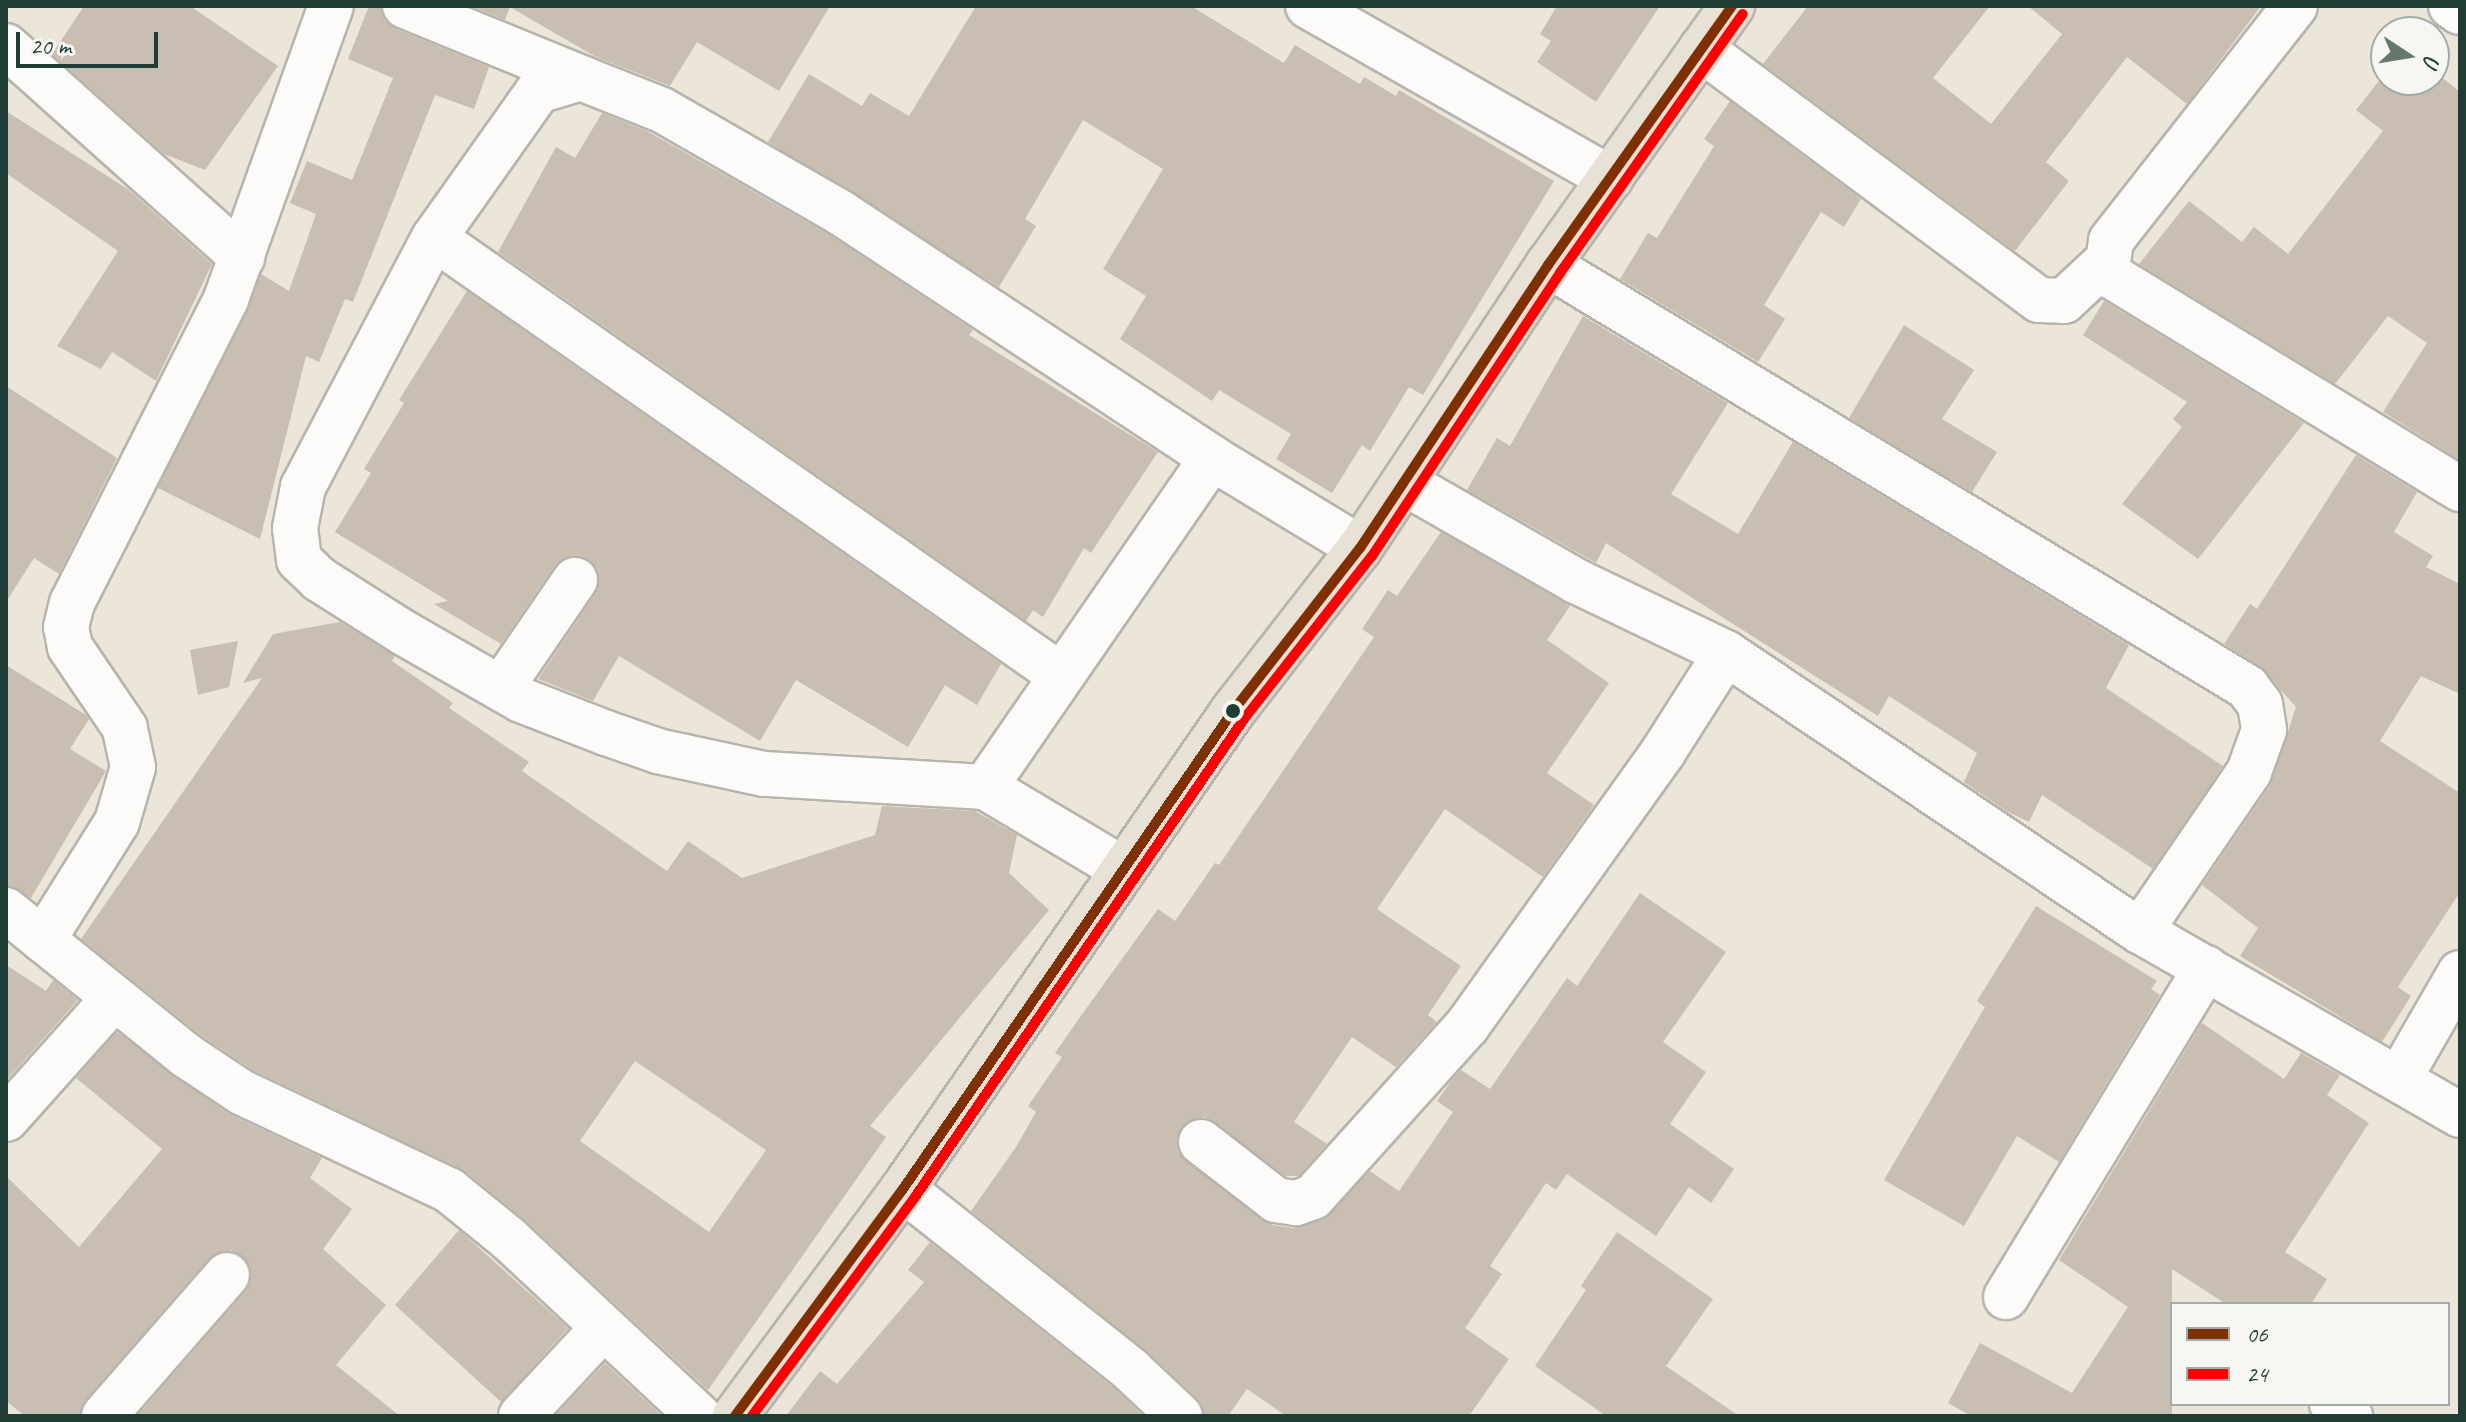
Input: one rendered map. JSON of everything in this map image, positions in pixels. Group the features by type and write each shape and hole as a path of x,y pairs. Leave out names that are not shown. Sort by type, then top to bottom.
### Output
{"main road":[{"path":"735,1416 903,1189 1121,868 1233,711 1360,548 1548,265 1732,6"}],"street":[{"path":"43,940 117,822 133,767 125,728 70,647 66,627 72,603 199,356 242,257 331,6"},
{"path":"405,6 662,110 841,213 1212,458 1360,548"},
{"path":"1308,6 1610,178"},
{"path":"2295,6 2111,241 2107,261 2111,276 2460,489"},
{"path":"2451,6 2460,12"},
{"path":"6,46 242,257"},
{"path":"1701,49 2039,300 2064,301 2107,261"},
{"path":"581,78 538,91 434,238 303,487 295,528 299,560 331,587 501,688 658,751 764,774 985,787 1121,868"},
{"path":"434,238 1059,674"},
{"path":"1548,265 2247,687 2260,704 2264,730 2249,772 2140,931"},
{"path":"985,787 1059,674 1212,458"},
{"path":"1405,483 1576,581 1726,653 2140,931 2400,1077 2460,1115"},
{"path":"501,688 575,580"},
{"path":"1201,1142 1276,1200 1296,1203 1313,1197 1467,1026 1663,752 1726,653"},
{"path":"6,910 114,998 241,1092 450,1191 508,1238 699,1416"},
{"path":"2006,1297 2206,968"},
{"path":"2400,1077 2460,973"},
{"path":"6,1119 114,998"},
{"path":"903,1189 1131,1370 1180,1416"},
{"path":"104,1416 227,1275"},
{"path":"521,1416 603,1328"}],"building":[{"path":"84,6 190,6 278,66 205,170 164,154 52,54"},
{"path":"369,6 381,6 385,21 396,29 489,67 474,109 435,95 353,302 345,299 319,362 306,356 260,539 158,488 261,274 289,291 316,214 290,203 307,161 352,180 393,78 348,59"},
{"path":"471,6 830,6 779,91 697,42 670,86 596,57 510,7 505,20"},
{"path":"976,6 1191,6 1284,63 1295,45 1360,84 1364,77 1396,96 1399,90 1554,181 1423,395 1409,387 1370,451 1362,445 1332,493 1276,459 1291,434 1219,390 1212,401 1120,339 1146,296 1103,269 1163,169 1083,120 1025,219 1036,226 999,287 768,142 809,74 862,106 870,93 909,116"},
{"path":"1557,6 1660,6 1596,102 1537,62 1551,41 1540,34"},
{"path":"1808,6 1990,6 1933,78 1991,124 2062,34 2028,6 2261,6 2187,104 2127,57 2046,162 2069,181 2015,251 1763,64"},
{"path":"2450,84 2460,92 2460,460 2383,412 2427,343 2388,316 2335,384 2139,264 2189,201 2242,242 2254,227 2288,254 2383,131 2356,110 2370,92 2370,96 2450,96"},
{"path":"1730,101 1861,199 1844,227 1821,212 1764,305 1785,319 1758,362 1620,279 1648,233 1657,238 1714,146 1704,139"},
{"path":"6,111 129,190 212,264 156,381 112,352 101,369 57,346 118,251 6,173"},
{"path":"602,113 647,131 828,234 973,330 969,335 1158,452 1091,553 1084,548 1043,617 1033,610 1026,621 498,252 556,147 575,158"},
{"path":"467,291 1001,664 977,705 945,685 908,747 796,680 760,741 619,656 593,701 538,679 596,593 598,570 588,559 565,557 555,565 501,644 434,604 448,601 335,532 371,473 364,469 404,403 399,400"},
{"path":"2104,301 2304,423 2198,559 2122,504 2182,427 2173,419 2187,402 2083,335"},
{"path":"1583,316 1728,403 1671,494 1738,534 1793,442 2129,645 2106,688 2223,766 2153,869 2042,795 2029,822 2006,811 1964,782 1977,753 1889,696 1878,716 1606,543 1596,563 1467,490 1497,438 1510,446"},
{"path":"1904,325 1974,370 1942,419 1997,452 1972,492 1849,418"},
{"path":"6,386 117,458 59,574 34,558 6,602"},
{"path":"2356,455 2417,492 2394,532 2433,556 2426,567 2460,584 2460,694 2421,676 2380,741 2460,793 2460,892 2398,987 2411,996 2382,1042 2240,956 2258,928 2202,885 2270,786 2296,707 2260,666 2224,644 2250,604 2257,609"},
{"path":"1441,532 1570,606 1547,640 1609,683 1547,773 1594,805 1543,877 1445,809 1377,909 1461,966 1428,1015 1437,1022 1396,1067 1352,1037 1294,1122 1327,1144 1299,1176 1286,1176 1205,1117 1181,1127 1178,1152 1272,1225 1293,1228 1322,1220 1370,1171 1399,1191 1453,1112 1437,1101 1452,1080 1461,1070 1490,1089 1567,978 1577,986 1640,893 1726,952 1663,1042 1706,1072 1670,1124 1734,1169 1711,1203 1689,1187 1656,1236 1567,1174 1556,1190 1546,1183 1490,1266 1502,1274 1465,1328 1509,1359 1469,1416 1286,1416 1247,1389 1228,1416 1204,1416 1197,1398 1148,1352 971,1211 1016,1147 1036,1112 1028,1106 1062,1057 1055,1053 1158,909 1175,921 1215,863 1219,865 1374,637 1362,629 1388,590 1397,596"},
{"path":"340,622 395,656 392,661 453,703 449,708 529,762 522,771 667,871 688,841 742,878 875,835 882,806 975,811 1017,835 1009,873 1049,910 870,1126 886,1137 708,1390 525,1220 465,1171 253,1070 202,1036 81,939 262,678 243,683 273,634","holes":["635,1061 766,1150 709,1232 580,1141"]},
{"path":"238,641 229,687 198,695 190,650"},
{"path":"6,665 86,715 89,719 70,749 106,771 31,898 6,886"},
{"path":"2036,906 2157,981 2151,989 2160,995 2059,1162 2017,1136 1964,1226 1884,1180 1985,1007 1977,1001"},
{"path":"6,965 46,991 53,980 78,1000 6,1081"},
{"path":"2202,1023 2284,1079 2301,1053 2340,1075 2327,1095 2369,1123 2285,1252 2327,1279 2312,1302 2223,1302 2172,1269 2172,1416 1971,1416 1948,1403 1980,1343 2072,1393 2128,1307 2059,1260"},
{"path":"117,1032 227,1113 322,1158 310,1178 352,1209 323,1249 386,1305 336,1365 400,1416 137,1416 246,1291 250,1266 231,1250 208,1259 85,1400 80,1416 25,1416 6,1401 6,1176 79,1247 162,1149 76,1078"},
{"path":"459,1230 568,1328 501,1402 395,1305"},
{"path":"1617,1232 1713,1299 1666,1366 1739,1416 1606,1416 1535,1366 1586,1290 1581,1286"},
{"path":"930,1242 1115,1389 1143,1416 786,1416 820,1371 837,1384 924,1282 908,1270"},
{"path":"605,1363 662,1416 555,1416"}],"transit line":[{"name":"06","path":"735,1416 903,1189 1233,711 1360,548 1548,265 1732,6"},
{"name":"24","path":"752,1416 915,1197 1244,719 1372,556 1560,273 1743,14"}]}
